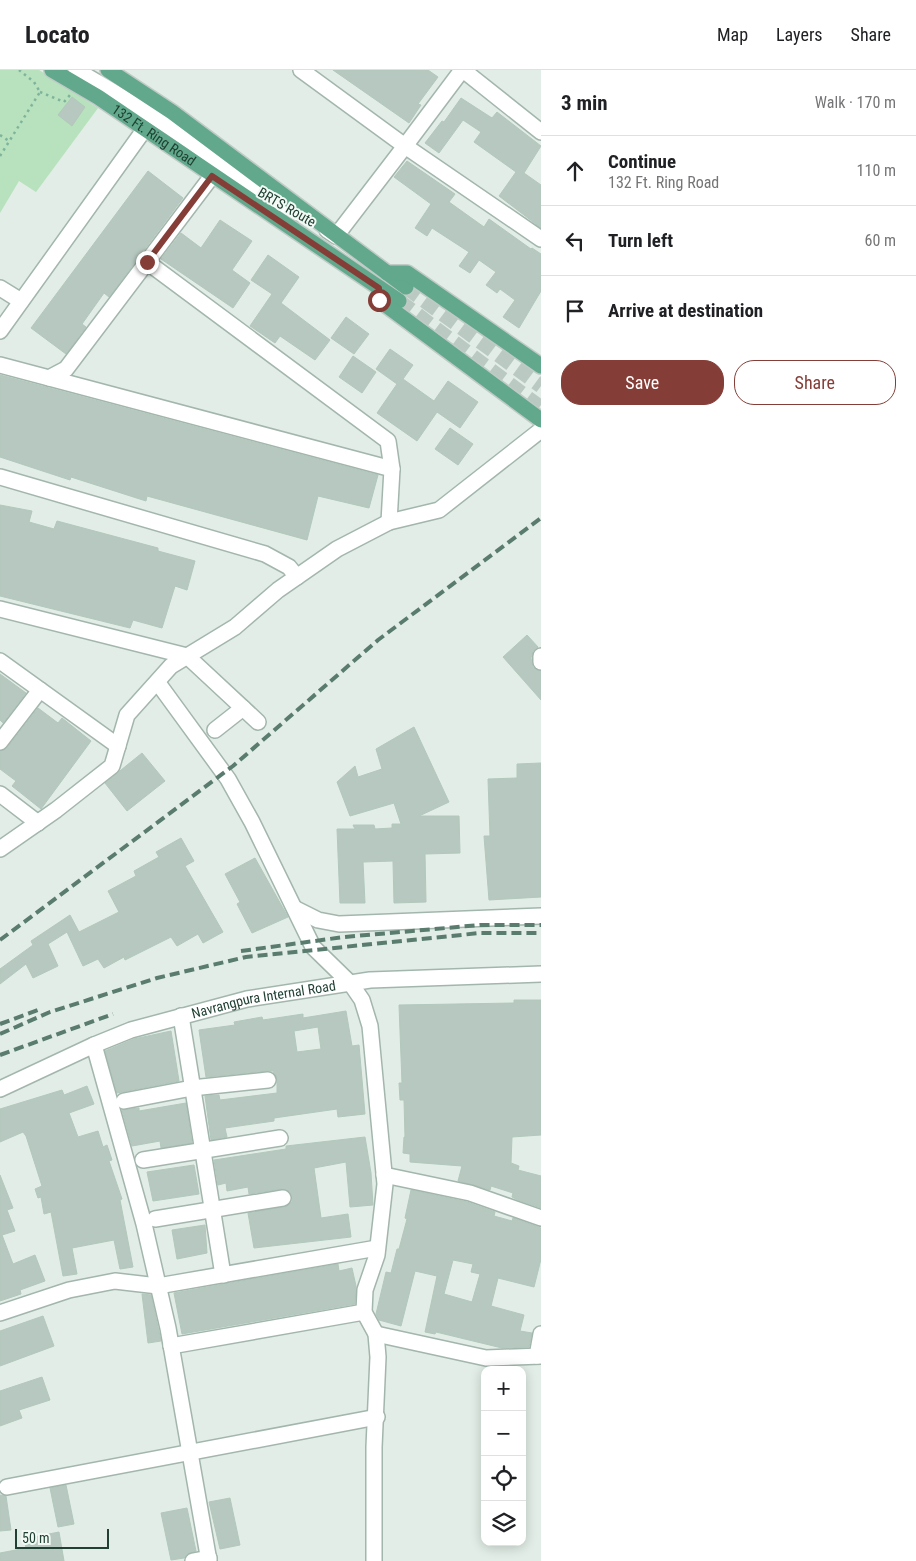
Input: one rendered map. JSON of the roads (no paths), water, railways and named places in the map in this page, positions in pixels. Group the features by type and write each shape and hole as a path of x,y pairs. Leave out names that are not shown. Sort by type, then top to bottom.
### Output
{"main road":[{"name":"132 Ft. Ring Road","path":"52,70 98,97 144,130 399,301"},
{"name":"132 Ft. Ring Road","path":"108,70 172,112 406,287"},
{"path":"387,273 407,273 541,366"},
{"path":"379,288 379,300 541,420"}],"street":[{"path":"76,70 117,94"},
{"path":"87,70 117,94"},
{"path":"301,70 405,146 541,239"},
{"path":"336,236 462,70 541,132"},
{"name":"BRTS Route","path":"117,94 239,178 336,236"},
{"path":"0,331 144,130"},
{"path":"49,378 66,369 212,176"},
{"name":"BRTS Route","path":"239,178 327,254"},
{"path":"147,262 388,441 392,469 389,522"},
{"path":"0,288 21,301"},
{"path":"0,365 392,469"},
{"path":"0,849 38,823 112,766 127,715 158,683 171,666 235,627 278,590 337,549 389,522 439,510 541,430"},
{"path":"0,477 265,554 284,563 297,577"},
{"path":"0,609 187,656 258,722"},
{"path":"541,656 541,662"},
{"path":"0,661 118,746"},
{"path":"158,683 228,779 314,947 351,984 362,1000 370,1026 384,1175 378,1248 365,1290 364,1312 376,1334 378,1357 377,1417 374,1447 374,1561"},
{"path":"0,742 40,690"},
{"path":"216,730 243,708"},
{"path":"0,794 38,823"},
{"path":"296,909 318,920 339,924 541,916"},
{"name":"Navrangpura Internal Road","path":"0,1089 94,1045 131,1030 247,1000 370,980 541,974"},
{"path":"180,1016 223,1275"},
{"path":"94,1045 144,1224 171,1346 209,1560 194,1561"},
{"path":"124,1101 192,1088 268,1080"},
{"path":"143,1160 280,1138"},
{"path":"384,1175 470,1193 541,1218"},
{"path":"155,1219 212,1208 283,1198"},
{"path":"0,1313 69,1290 115,1281 158,1286 378,1248"},
{"path":"171,1346 364,1312"},
{"path":"376,1334 486,1358 539,1356 541,1334"},
{"path":"7,1487 377,1417"}],"tunnel":[{"path":"406,287 541,386"},
{"path":"399,301 541,408"}],"railway":[{"path":"0,940 233,766 378,640 541,518"},
{"path":"241,951 344,937 480,925 541,925"},
{"path":"0,1034 50,1012 157,978 246,957 480,933 541,933"},
{"path":"0,1024 38,1010"},
{"path":"0,1055 113,1014"}]}
